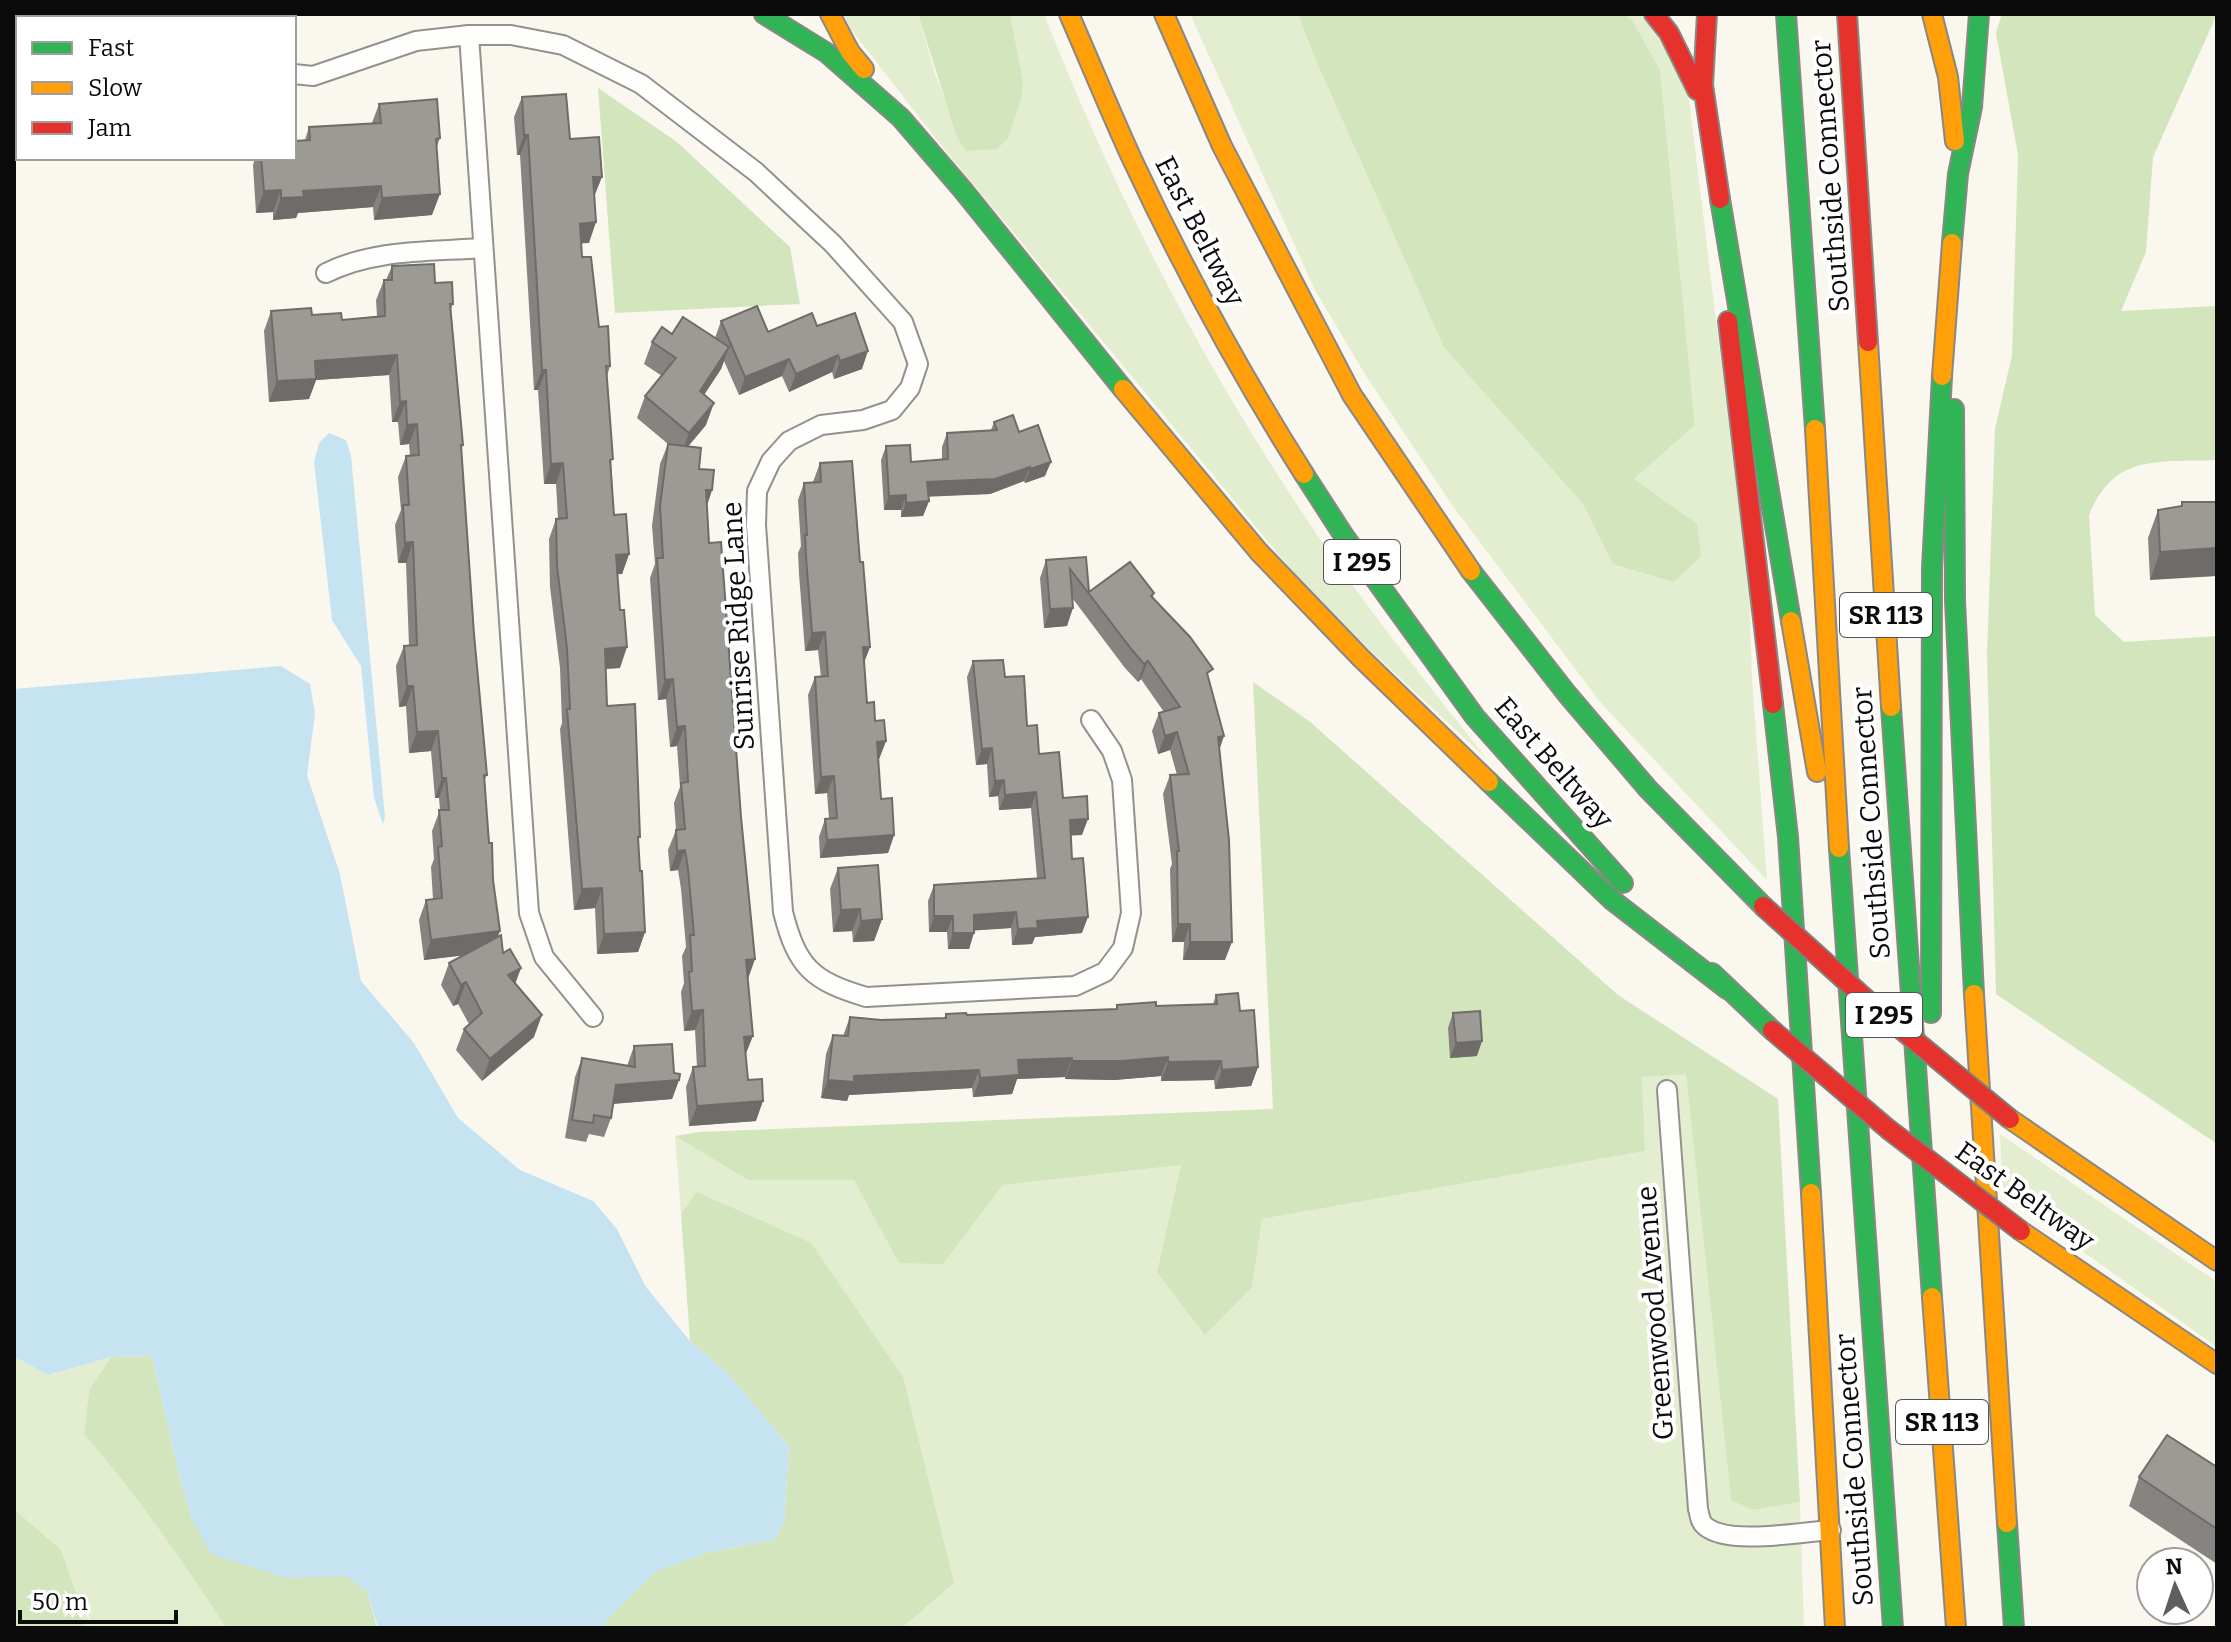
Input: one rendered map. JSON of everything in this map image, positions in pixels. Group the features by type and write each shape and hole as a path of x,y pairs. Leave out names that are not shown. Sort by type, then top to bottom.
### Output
{"main road":[{"path":"764,14 827,53 901,118"},
{"path":"830,14 850,52 901,118 1259,552 1361,658 1612,900 1727,989"},
{"name":"East Beltway","path":"1069,14 1132,159 1233,356 1344,536 1475,717 1618,878 1727,989 1772,1030 1888,1129 2021,1231 2217,1364"},
{"name":"East Beltway","path":"1164,14 1222,146 1352,395 1477,580 1567,694 1648,789 1763,906 1879,1011 2010,1119 2217,1261"},
{"path":"1654,14 1669,33 1702,102"},
{"path":"1707,14 1701,49 1702,102 1816,771 1839,843"},
{"name":"Southside Connector","path":"1786,14 1893,1628"},
{"name":"Southside Connector","path":"1847,14 1906,937 1956,1628"},
{"path":"1932,14 1944,45 1951,84 1958,174"},
{"path":"1927,1217 1932,931 1932,568 1952,243 1958,174 1972,107 1979,14"},
{"name":"Southside Connector","path":"1720,199 1730,351 1788,837 1817,1278 1835,1628"},
{"path":"1952,243 1955,601 1972,966 2014,1628"}],"street":[{"name":"Sunrise Ridge Lane","path":"296,74 313,76 416,41 469,35 511,35 563,45 641,84 756,172 833,244 903,322 918,364 910,388 892,410 863,420 821,425 789,441 771,461 757,491 756,525 783,912 791,946 812,973 833,988 866,997 1075,986 1105,972 1123,948 1131,913 1122,780 1112,751 1091,720"},
{"path":"469,35 529,913 544,957 593,1017"},
{"path":"326,273 370,256 482,248"},
{"name":"Greenwood Avenue","path":"1667,1090 1698,1509 1702,1523 1708,1529 1730,1537 1831,1530"}],"green space":[{"path":"839,14 918,14 936,77 966,150 997,149 1008,139 1022,97 1023,81 1010,14 1044,14 1105,158 1212,367 1338,565 1486,758 1317,601 937,140"},
{"path":"918,14 1010,14 1023,81 1022,97 1008,139 997,149 966,151 957,137"},
{"path":"1190,14 1298,14 1379,199 1523,434 1583,504 1613,563 1634,479 1695,425 1660,70 1632,20 1624,14 1640,14 1670,54 1689,100 1749,589 1752,679 1767,880 1601,703 1452,505 1366,376 1315,290"},
{"path":"1298,14 1624,14 1632,20 1660,70 1695,425 1634,479 1697,524 1701,556 1674,582 1613,564 1583,504 1444,347"},
{"path":"2002,14 2217,14 2153,157 2146,252 2121,311 2217,306 2217,460 2158,462 2126,471 2112,480 2089,515 2095,615 2124,642 2217,636 2217,1144 1996,994 1987,654 1995,429 2012,355 2018,155 1996,33"},
{"path":"598,88 677,142 790,247 800,304 615,313"},
{"path":"1253,682 1309,721 1618,995 1778,1099 1800,1502 1753,1510 1731,1500 1686,1074 1642,1077 1645,1151 1262,1219 1252,1287 1205,1335 1157,1272 1181,1165 1003,1185 943,1264 899,1263 854,1180 748,1180 675,1136 699,1132 1273,1109"},
{"path":"1686,1073 1731,1499 1753,1510 1800,1502 1804,1628 902,1628 954,1583 698,1193 681,1214 675,1136 748,1180 854,1180 943,1264 1003,1185 1181,1165 1157,1272 1252,1287 1262,1219 1645,1151 1642,1077"},
{"path":"2000,1134 2217,1282 2217,1347 2003,1195"},
{"path":"697,1192 811,1243 903,1377 954,1583 902,1628 604,1628 608,1618 656,1571 706,1553 776,1539 784,1521 789,1446 730,1376 690,1341 681,1214"},
{"path":"14,1354 48,1375 111,1357 89,1390 84,1434 158,1528 226,1628 83,1628 82,1609 61,1550 14,1509"},
{"path":"152,1356 192,1519 286,1578 346,1575 367,1591 377,1628 226,1628 158,1528 84,1434 89,1390 111,1357"},
{"path":"14,1509 61,1550 82,1609 83,1628 14,1628"}],"water":[{"path":"329,433 346,440 351,456 385,817 383,824 374,798 361,666 332,620 314,462 319,443"},
{"path":"281,666 310,684 315,714 307,775 340,874 361,981 414,1043 458,1118 520,1170 593,1201 617,1229 646,1287 690,1341 730,1376 789,1446 784,1521 776,1539 706,1553 657,1571 608,1618 604,1628 378,1628 367,1591 346,1576 286,1578 211,1554 192,1519 180,1479 152,1356 111,1357 48,1375 14,1354 14,689"}],"building":[{"path":"566,94 570,139 599,137 602,177 593,177 596,222 580,224 582,257 591,257 599,327 608,326 610,366 606,366 614,515 626,514 629,554 616,555 620,610 624,610 627,647 605,649 607,706 635,704 638,837 645,932 604,934 602,888 582,889 567,709 570,709 567,648 557,566 556,519 567,518 563,463 551,464 546,370 542,370 528,135 524,135 522,97"},
{"path":"437,99 440,194 382,198 381,186 303,191 304,197 281,198 281,190 264,191 261,160 296,160 296,141 310,140 309,127 381,123 379,104"},
{"path":"434,264 435,283 452,282 453,304 450,304 487,775 484,775 489,843 492,843 500,931 431,940 426,900 442,898 439,810 449,810 446,778 442,778 438,731 417,732 413,686 407,686 404,646 417,645 413,542 405,543 403,505 409,505 406,456 419,455 417,424 407,425 406,401 400,402 397,355 315,361 316,379 277,381 271,311 311,308 312,315 341,313 342,320 385,316 384,280 392,280 392,266"},
{"path":"757,306 768,332 812,313 817,326 855,313 868,351 840,361 838,355 796,374 789,359 745,377 721,321"},
{"path":"683,317 729,347 700,391 714,403 689,433 645,396 676,358 652,342 662,327 672,334"},
{"path":"1013,415 1019,432 1038,425 1051,462 995,479 927,482 929,501 906,503 906,495 889,496 886,446 910,445 911,462 948,459 947,433 997,430 994,422"},
{"path":"668,444 701,448 699,469 714,470 712,490 706,490 709,543 721,542 741,817 755,959 746,960 753,1036 744,1037 748,1080 762,1079 763,1101 697,1106 693,1067 705,1066 703,1010 692,1011 689,972 692,971 690,935 694,935 685,850 677,851 676,830 685,829 681,783 688,782 685,726 677,727 673,679 665,680 657,558 663,558 660,506"},
{"path":"852,461 870,647 863,647 867,703 874,702 875,721 884,720 886,741 877,742 881,799 892,798 894,835 827,840 825,819 837,818 834,776 821,777 815,677 828,676 825,632 812,633 804,483 821,482 820,463"},
{"path":"2182,502 2217,502 2217,548 2160,552 2158,510 2182,506"},
{"path":"1086,557 1089,592 1130,562 1154,593 1151,596 1190,637 1213,669 1207,673 1224,736 1218,737 1229,840 1232,942 1190,942 1190,924 1178,924 1179,851 1170,775 1189,774 1177,732 1165,736 1159,713 1180,707 1148,661 1144,664 1132,650 1070,569 1073,608 1050,609 1046,560"},
{"path":"1003,660 1005,677 1024,676 1027,726 1037,725 1039,754 1059,752 1063,798 1087,796 1088,819 1070,820 1072,859 1083,858 1088,917 1037,921 1038,928 1018,929 1016,912 974,915 974,933 953,933 953,916 934,916 934,885 1045,878 1036,792 1005,795 1004,780 995,781 992,748 982,749 973,661"},
{"path":"878,865 882,919 861,921 860,909 841,910 838,868"},
{"path":"501,935 503,953 510,949 521,968 508,975 542,1015 490,1059 464,1029 482,1013 466,982 461,985 449,963"},
{"path":"1238,993 1240,1011 1254,1010 1258,1067 1222,1070 1221,1061 1168,1062 1168,1057 1121,1061 1072,1061 1072,1058 1018,1060 1019,1075 980,1078 979,1070 854,1076 854,1082 828,1080 833,1035 848,1036 850,1017 881,1020 946,1018 946,1014 1117,1009 1117,1005 1156,1002 1156,1006 1217,1004 1216,995"},
{"path":"1480,1011 1482,1041 1456,1043 1453,1013"},
{"path":"672,1044 674,1073 680,1074 679,1080 616,1085 611,1118 594,1115 593,1123 572,1120 582,1058 635,1067 634,1046"},
{"path":"2167,1435 2217,1467 2217,1529 2139,1477"}],"traffic: fast":[{"path":"764,14 827,53 901,118 1123,389"},
{"path":"1786,14 1815,429"},
{"path":"1952,243 1958,174 1972,107 1979,14"},
{"path":"1720,199 1791,621"},
{"path":"1931,1013 1932,568 1942,376"},
{"path":"1954,409 1955,601 1974,994"},
{"path":"1304,474 1344,536 1475,717 1623,883"},
{"path":"1471,571 1567,694 1648,789 1763,906"},
{"path":"1773,704 1788,837 1811,1193"},
{"path":"1891,707 1932,1297"},
{"path":"1489,782 1612,900 1727,989"},
{"path":"1839,848 1893,1628"},
{"path":"1712,973 1772,1030"},
{"path":"2007,1523 2014,1628"}],"traffic: slow":[{"path":"830,14 850,52 864,69"},
{"path":"1069,14 1171,240 1235,359 1304,474"},
{"path":"1164,14 1222,146 1352,395 1471,571"},
{"path":"1932,14 1948,77 1955,141"},
{"path":"1942,376 1952,243"},
{"path":"1868,342 1891,707"},
{"path":"1123,389 1259,552 1361,658 1489,782"},
{"path":"1815,429 1839,848"},
{"path":"1791,621 1817,772"},
{"path":"1974,994 2007,1523"},
{"path":"2010,1119 2217,1261"},
{"path":"1811,1193 1835,1628"},
{"path":"2021,1231 2217,1364"},
{"path":"1932,1297 1956,1628"}],"traffic: jam":[{"path":"1654,14 1669,33 1697,90"},
{"path":"1707,14 1703,85 1720,199"},
{"path":"1847,14 1868,342"},
{"path":"1728,321 1773,704"},
{"path":"1763,906 1879,1011 2010,1119"},
{"path":"1772,1030 1888,1129 2021,1231"}]}
